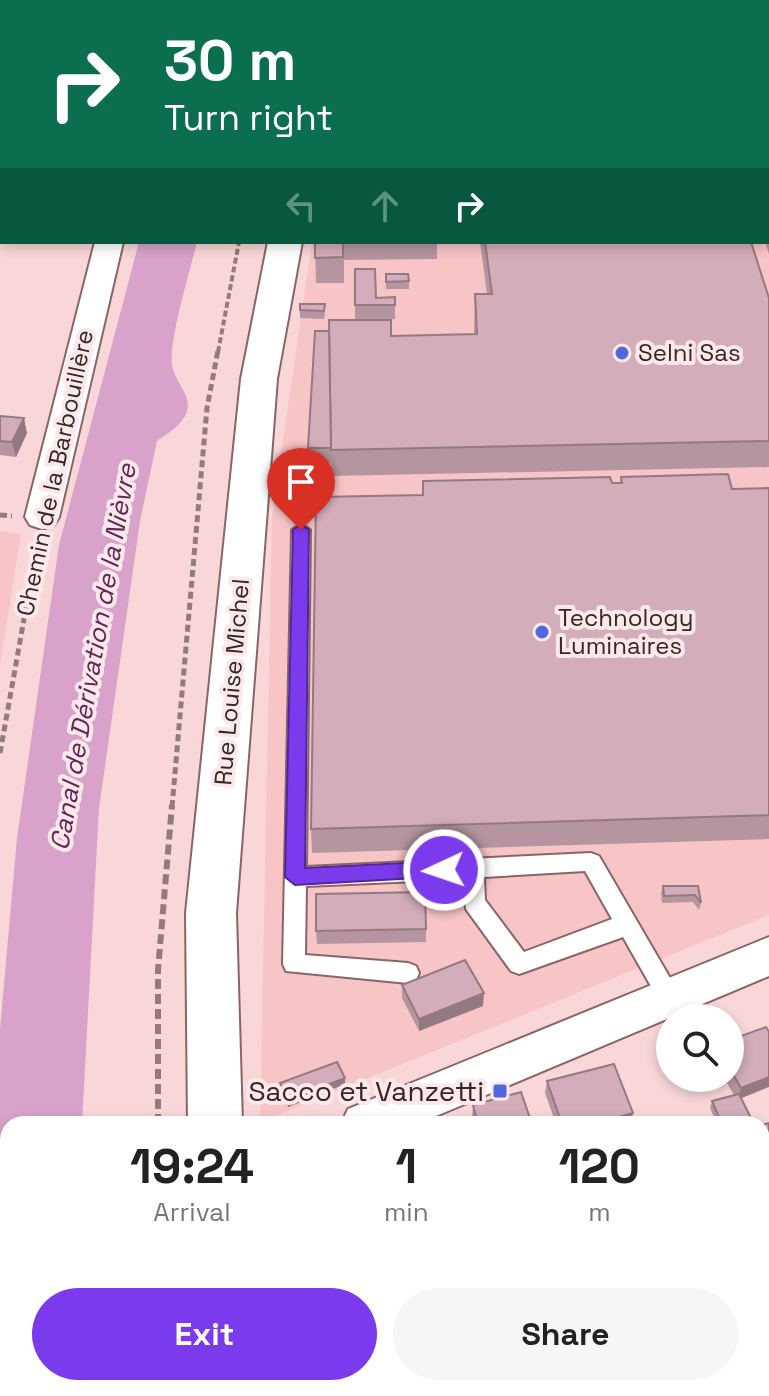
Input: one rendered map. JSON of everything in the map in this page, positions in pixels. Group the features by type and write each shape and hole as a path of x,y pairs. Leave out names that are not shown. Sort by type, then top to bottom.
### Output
{"street":[{"name":"Chemin de la Barbouillère","path":"42,517 93,297 108,244"},
{"name":"Rue Louise Michel","path":"215,1116 211,913 259,379 285,244"},
{"path":"383,1116 769,956"}],"lane":[{"path":"301,530 294,964 408,973"},
{"path":"295,877 591,862 669,997"},
{"path":"473,869 474,902 519,964 616,927 629,927"}],"path":[{"path":"158,1116 158,970 207,408 239,244"},
{"name":"Chemin de la Barbouillère","path":"0,753 42,517"}],"shaded area":[{"path":"312,244 769,244 769,915 275,1116 260,1116 272,515"},
{"path":"0,531 21,534 0,665"}],"water":[{"name":"Canal de Dérivation de la Nièvre","path":"138,244 196,244 172,353 173,371 187,399 187,411 175,428 157,441 140,521 99,808 82,1116 0,1116 0,1029 17,838 59,545"}],"building":[{"path":"315,244 343,244 343,257 315,258"},
{"name":"Selni Sas","path":"485,244 752,244 769,298 769,441 331,450 329,320 391,320 391,336 477,334 475,294 492,294"},
{"path":"355,269 375,269 376,298 395,297 395,305 355,305"},
{"path":"386,274 408,274 409,281 386,282"},
{"path":"300,304 325,304 324,311 300,310"},
{"path":"315,331 329,331 331,448 308,448"},
{"path":"0,416 24,418 12,442 0,441"},
{"name":"Technology Luminaires","path":"728,474 732,489 769,488 769,815 311,829 316,497 423,495 423,481 610,477 612,483 622,483 621,477"},
{"path":"663,886 698,886 701,903 695,895 664,896"},
{"path":"425,892 426,929 316,931 316,894"},
{"path":"465,960 484,993 419,1019 402,985"},
{"path":"766,1027 769,1032 769,1077 744,1087 744,1035"},
{"path":"337,1062 345,1078 288,1100 280,1083"},
{"path":"614,1064 633,1113 622,1116 559,1116 547,1081"},
{"path":"521,1092 529,1116 476,1116 473,1105"},
{"path":"739,1094 750,1116 719,1116 712,1101"}],"place":[{"name":"Selni Sas","path":"622,353"},
{"name":"Technology Luminaires","path":"542,632"},
{"name":"Sacco et Vanzetti","path":"500,1091"}],"route":[{"path":"301,530 295,877 444,870"}]}
